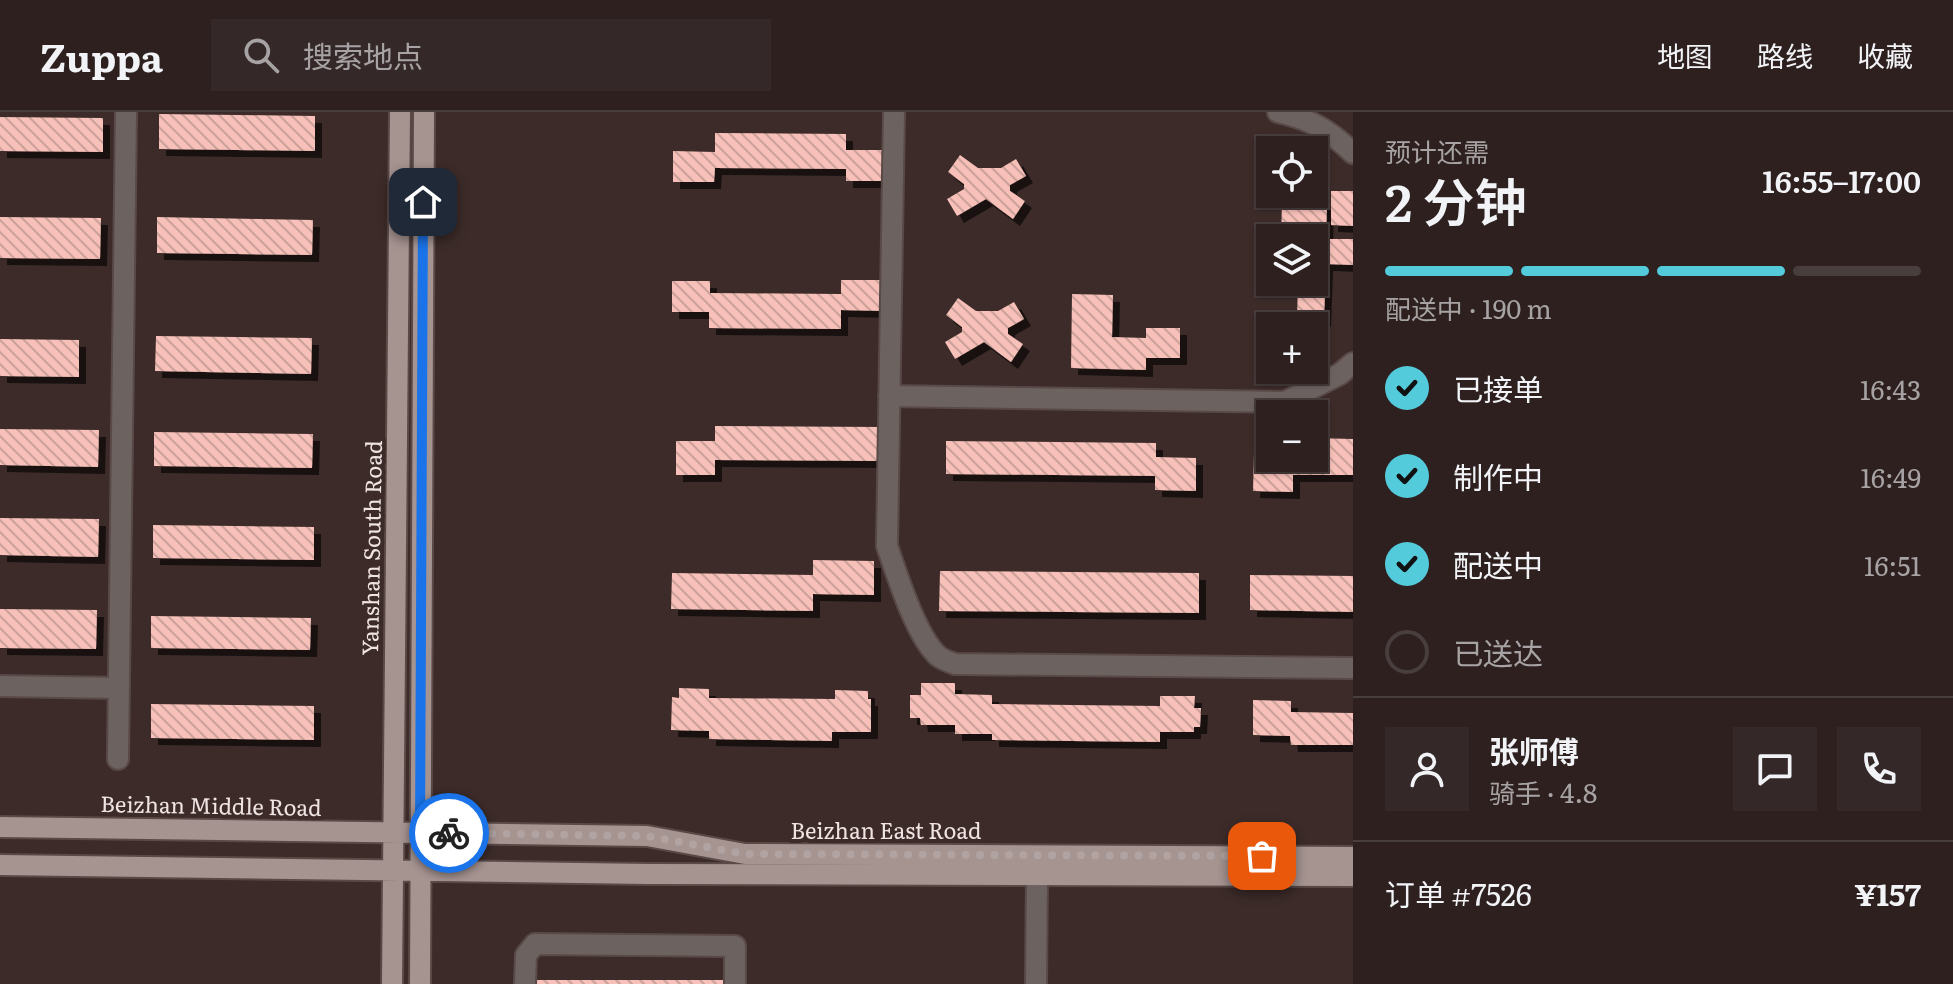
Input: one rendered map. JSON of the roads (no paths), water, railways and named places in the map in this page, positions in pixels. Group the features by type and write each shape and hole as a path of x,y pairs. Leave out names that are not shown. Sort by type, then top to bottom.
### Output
{"main road":[{"name":"Yanshan South Road","path":"392,984 400,112"},
{"path":"420,984 424,112"},
{"name":"Beizhan Middle Road","path":"0,827 420,833"},
{"name":"Beizhan East Road","path":"420,833 647,836 745,854 1353,857"},
{"path":"0,865 420,871"},
{"name":"Beizhan East Road","path":"420,871 1353,876"}],"lane":[{"path":"118,759 126,112"},
{"path":"894,112 887,546 904,593 927,641 940,657 955,664 1353,668"},
{"path":"1278,112 1305,118 1337,138 1353,153"},
{"path":"889,396 1285,402 1340,374 1353,363"},
{"path":"0,686 119,688"},
{"path":"1036,984 1037,874"},
{"path":"525,984 526,955 535,944 735,946 735,984"}]}
